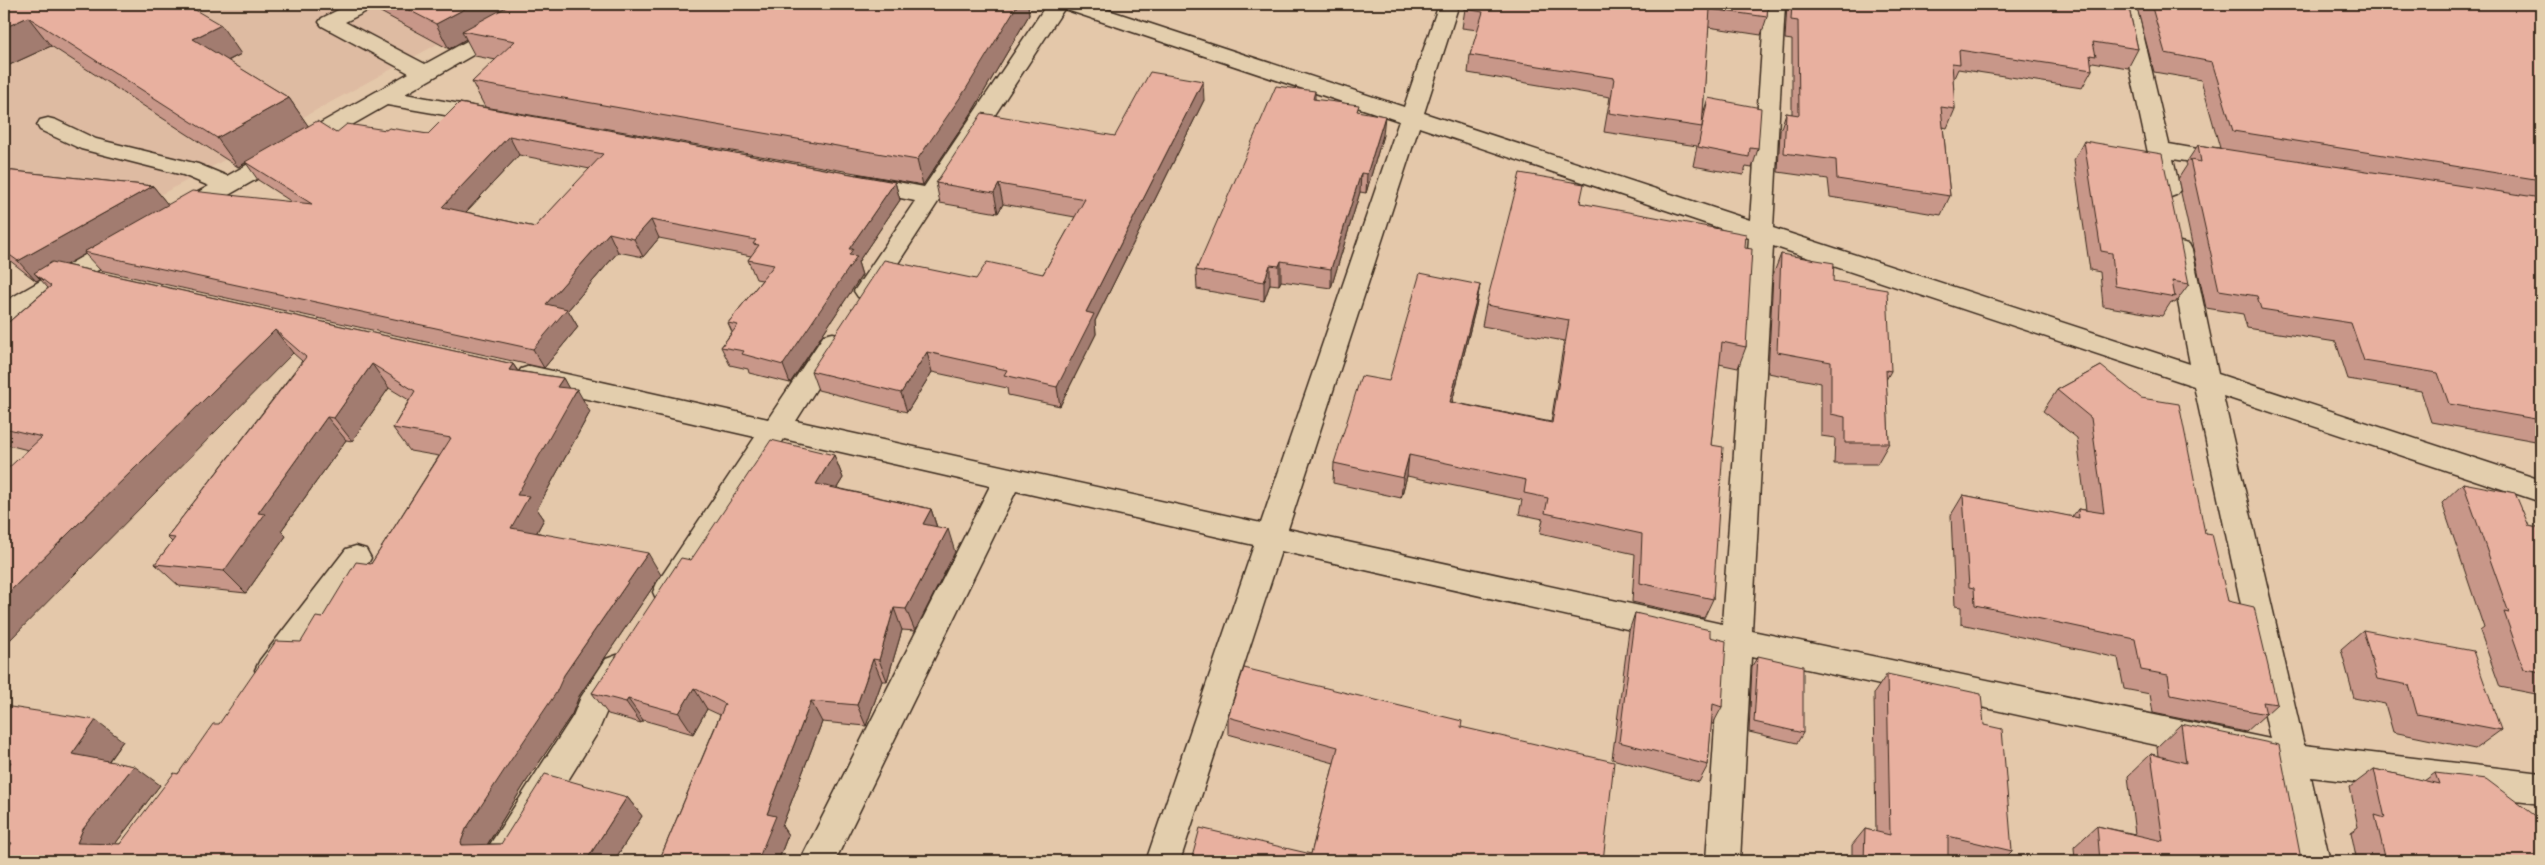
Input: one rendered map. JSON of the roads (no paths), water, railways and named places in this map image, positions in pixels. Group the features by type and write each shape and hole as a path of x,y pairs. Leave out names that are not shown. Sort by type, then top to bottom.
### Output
{"street":[{"path":"366,4 329,22 425,73"},
{"path":"4,314 59,280 548,4"},
{"path":"656,610 1057,4"},
{"path":"1070,4 2541,491"},
{"path":"1163,861 1449,4"},
{"path":"1723,861 1738,641 1760,233 1775,4"},
{"path":"2126,4 2159,150 2206,381 2313,861"},
{"path":"382,97 509,120"},
{"path":"48,125 89,144 190,169 228,185"},
{"path":"2159,150 2248,164"},
{"path":"843,180 931,196"},
{"path":"4,296 59,280 108,282"},
{"path":"504,370 1008,478 1738,641 2291,759 2468,782 2541,789"},
{"path":"817,861 1008,478"},
{"path":"256,690 356,558"},
{"path":"499,861 587,722 592,707 630,650"},
{"path":"2468,782 2512,815"}]}
